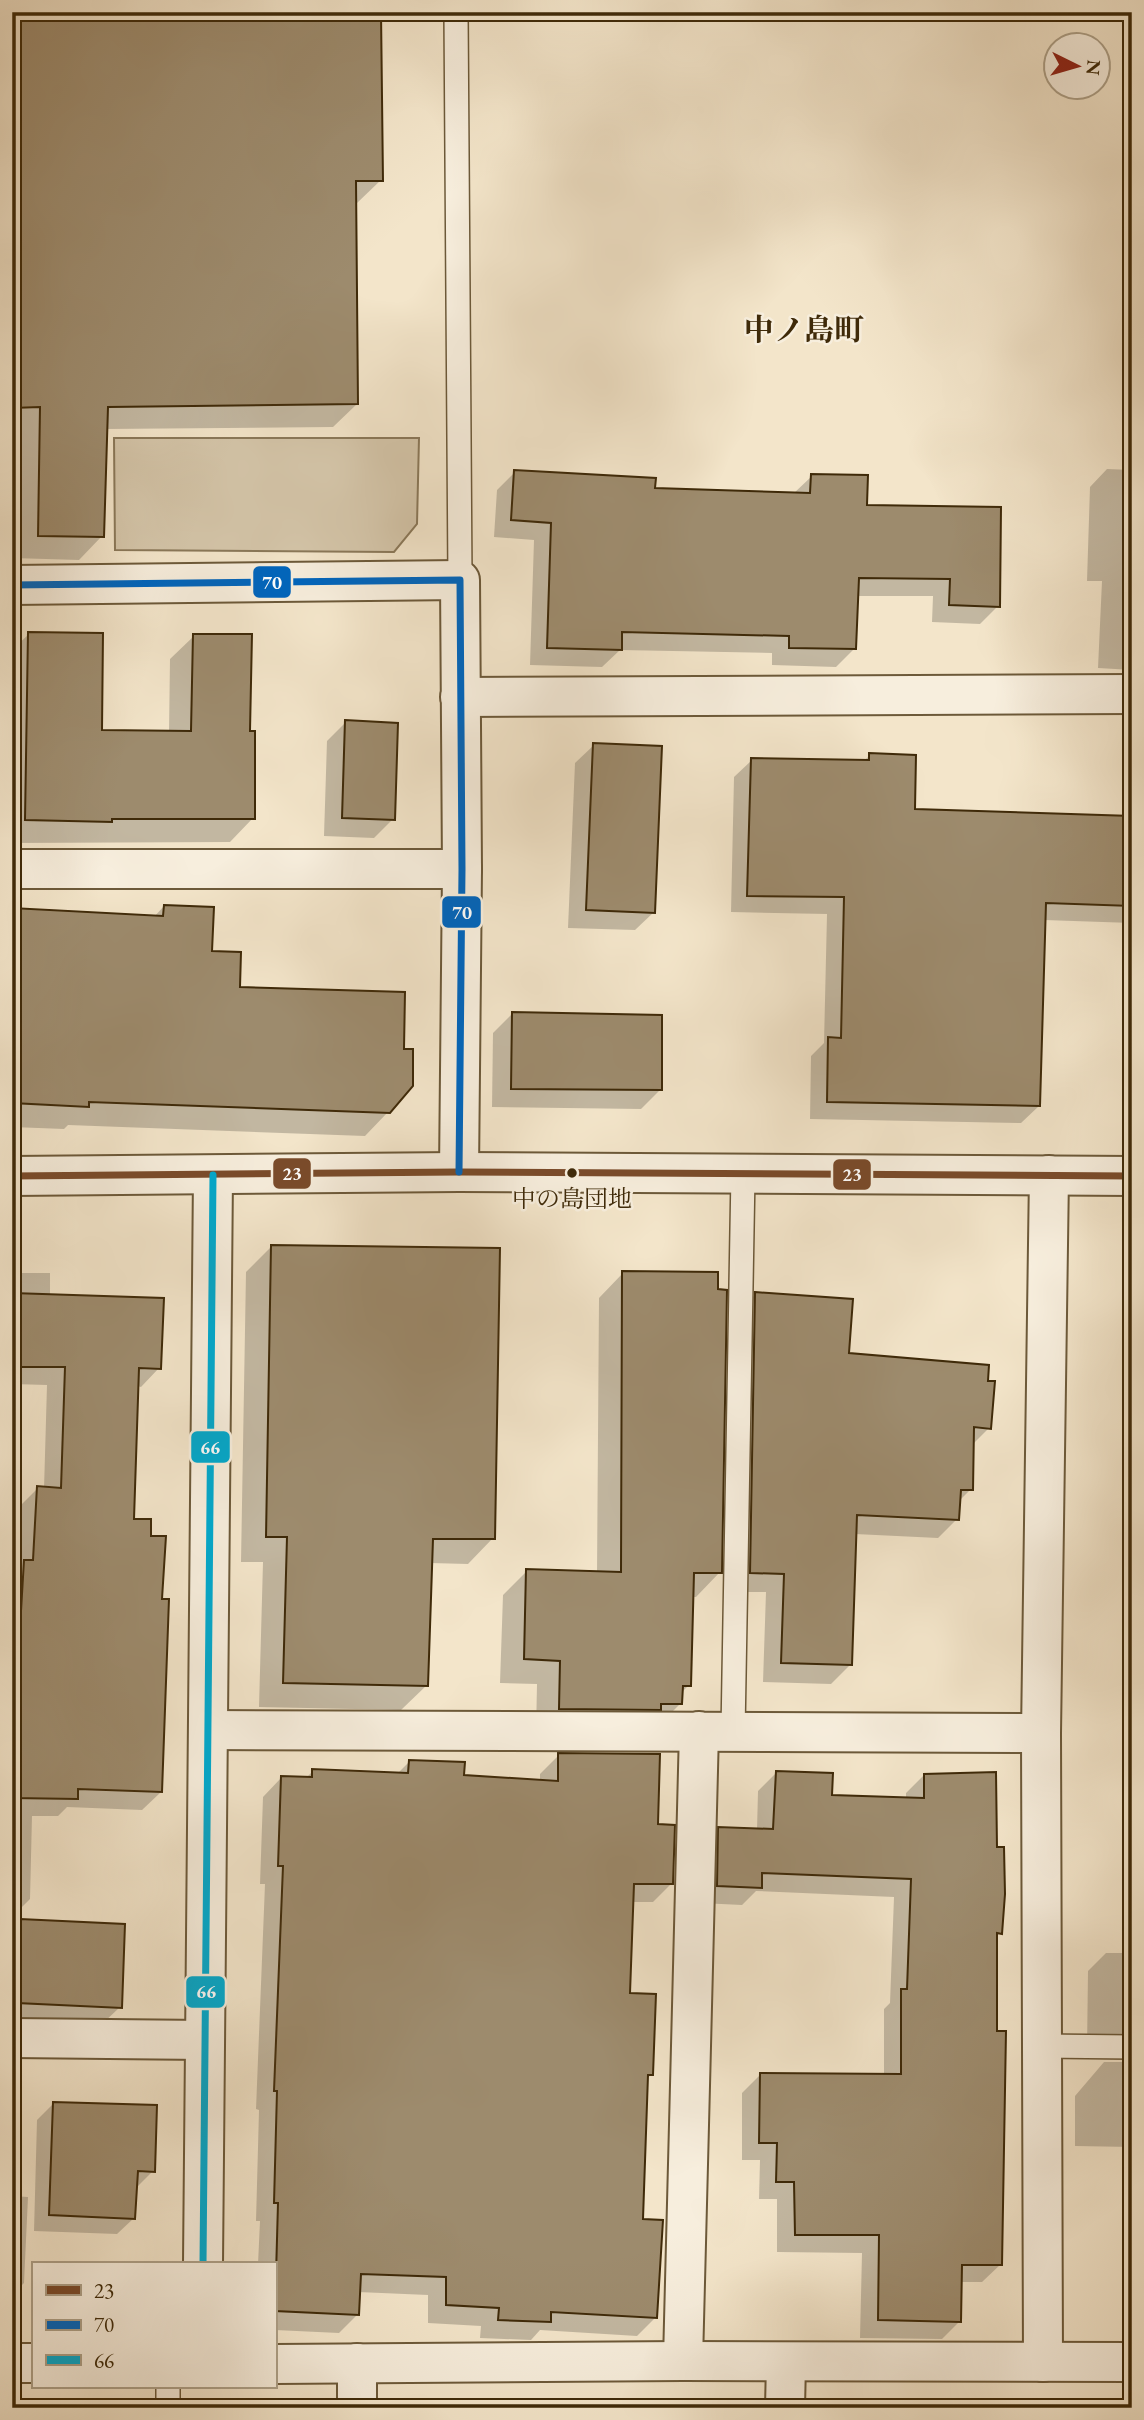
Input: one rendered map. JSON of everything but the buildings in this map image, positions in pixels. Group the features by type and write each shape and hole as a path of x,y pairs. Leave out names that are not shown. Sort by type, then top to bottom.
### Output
{"street":[{"path":"12,585 460,580 462,869 459,1172"},
{"path":"460,697 1132,694"},
{"path":"12,869 462,869"},
{"path":"12,1176 459,1172 1132,1176"},
{"path":"203,2262 214,1175"},
{"path":"1043,2362 1041,1733 1049,1175"},
{"path":"208,1730 1041,1733"},
{"path":"683,2361 716,1731"},
{"path":"12,2038 205,2040"},
{"path":"785,2408 786,2362"},
{"path":"276,2364 1132,2362"},
{"path":"12,2363 32,2363"},
{"path":"356,2408 357,2363"}],"lane":[{"path":"456,12 460,580"},
{"path":"716,1731 743,1174"},
{"path":"1042,2046 1132,2047"},
{"path":"168,2388 168,2408"}],"shaded area":[{"path":"114,438 419,438 417,524 394,552 115,550"}],"transit line":[{"name":"70","path":"12,585 460,580 462,869 459,1172"},
{"name":"23","path":"12,1176 459,1172 1132,1176"},
{"name":"66","path":"203,2262 213,1175"}],"place":[{"name":"中の島団地","path":"572,1173"}],"district":[{"name":"中ノ島町","path":"804,330"}]}
